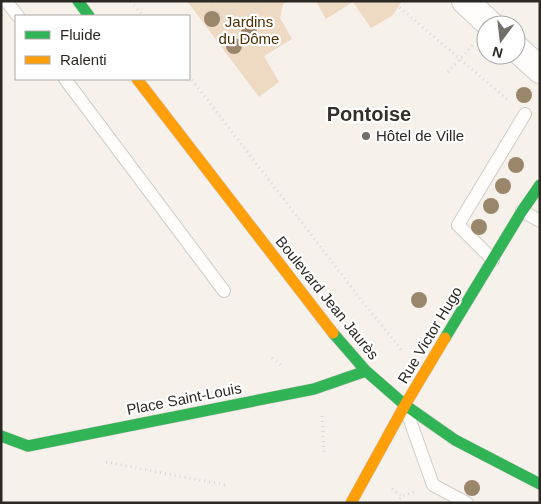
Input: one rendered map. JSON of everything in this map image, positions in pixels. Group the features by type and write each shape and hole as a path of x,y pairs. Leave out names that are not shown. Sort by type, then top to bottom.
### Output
{"street":[{"path":"78,1 88,15"},
{"path":"465,1 476,21"},
{"path":"526,57 540,70"},
{"name":"Boulevard Jean Jaurès","path":"138,80 330,330 366,372 405,405 455,440 540,484"},
{"name":"Rue Victor Hugo","path":"351,503 405,405 522,211 540,185"},
{"name":"Place Saint-Louis","path":"4,437 28,446 314,389 366,372"}],"lane":[{"path":"6,1 18,10"},
{"path":"66,80 224,292"},
{"path":"493,260 458,225 525,114"},
{"path":"522,211 540,221"},
{"path":"405,405 433,485 467,503"}],"path":[{"path":"131,1 141,15"},
{"path":"208,1 229,28 269,1"},
{"path":"234,1 234,24"},
{"path":"392,1 459,60 525,114"},
{"path":"448,72 476,42"},
{"path":"190,77 366,306 423,376"},
{"path":"323,423 324,454"},
{"path":"165,474 225,485"}],"green space":[{"name":"Jardins du Dôme","path":"187,1 287,1 283,4 280,18 292,39 264,56 279,82 259,97"},
{"name":"Jardins du Dôme","path":"316,1 402,1 392,16 371,28 353,2 326,19"}],"traffic: fast":[{"path":"78,1 88,15"},
{"path":"445,338 522,211 540,185"},
{"path":"333,333 366,371 405,405 455,440 540,484"},
{"path":"1,436 28,446 314,389 366,371"}],"traffic: slow":[{"path":"138,80 333,333"},
{"path":"351,503 405,405 445,338"}],"place":[{"name":"Hôtel de Ville","path":"366,136"}],"district":[{"name":"Pontoise","path":"369,114"}]}
